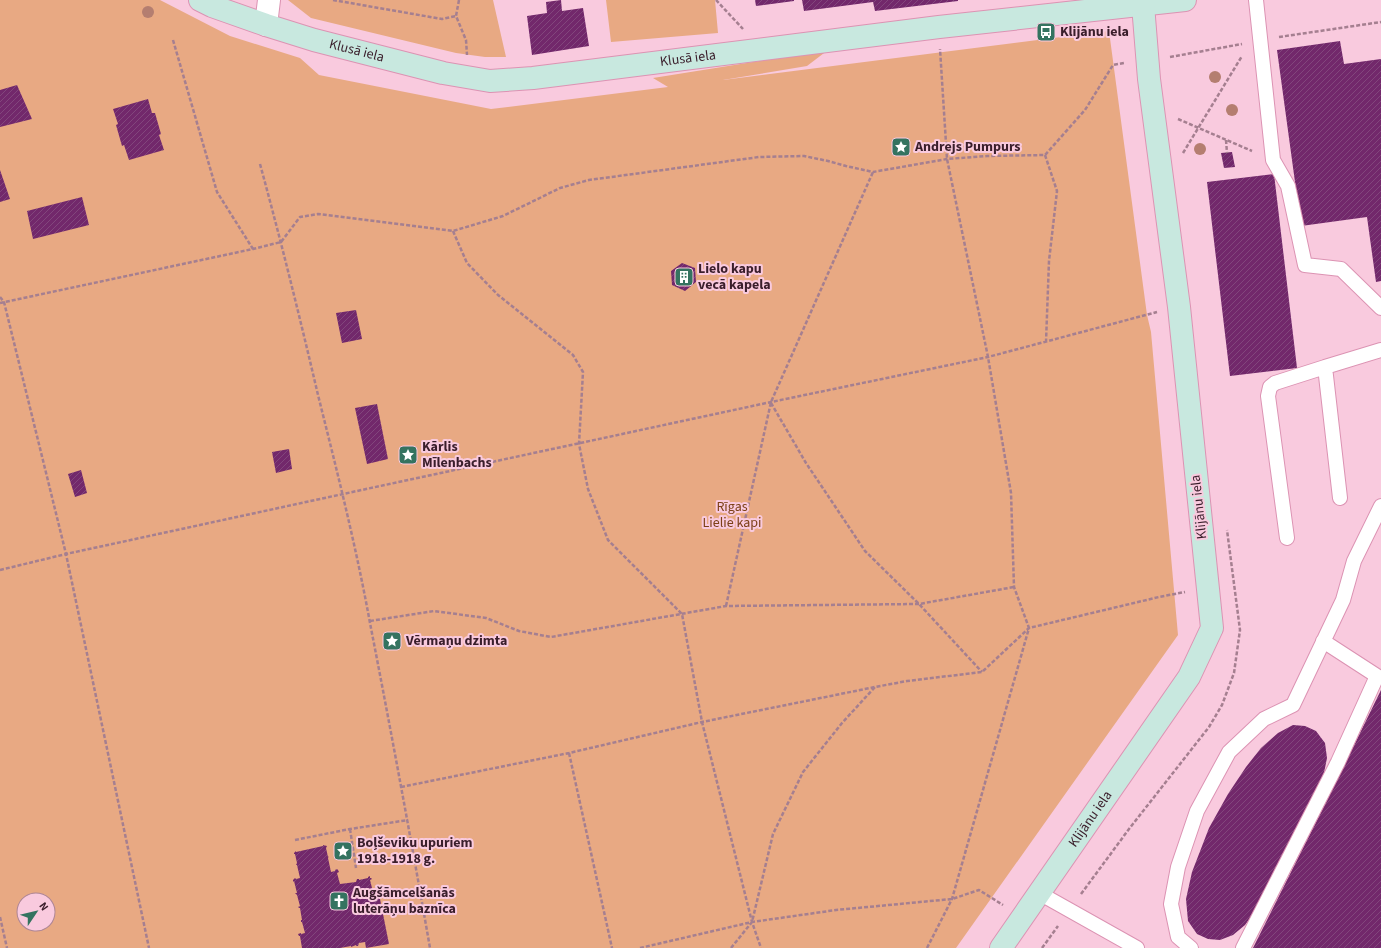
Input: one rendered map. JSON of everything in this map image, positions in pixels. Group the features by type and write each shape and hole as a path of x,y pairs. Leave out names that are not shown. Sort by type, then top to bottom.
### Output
{"street":[{"name":"Klusā iela","path":"200,0 212,6 266,25 314,40 387,60 443,73 490,81 534,78 1098,8 1185,0"},
{"path":"266,25 269,0"},
{"name":"Klijānu iela","path":"1001,948 1189,677 1212,628 1179,307 1147,60 1143,5"}],"lane":[{"path":"1256,0 1273,160 1288,186 1305,265 1341,269 1381,308"},
{"path":"1287,538 1268,396 1270,387 1275,383 1381,350"},
{"path":"1325,367 1340,498"},
{"path":"1190,948 1178,937 1171,904 1178,867 1197,810 1229,752 1264,719 1293,706 1343,600 1354,561 1381,506"},
{"path":"1243,948 1338,762 1377,676 1323,641"},
{"path":"1039,893 1137,948"}],"path":[{"path":"333,0 442,19 456,16"},
{"path":"459,0 456,16 466,40 466,77"},
{"path":"716,0 743,29 748,51"},
{"path":"927,948 952,899 1029,628 1014,587 1011,493 988,357 947,159 939,27"},
{"path":"173,40 217,192 253,249"},
{"path":"1181,156 1242,55"},
{"path":"0,303 281,242 300,217 318,214 453,231 503,216 560,188 589,180 759,157 804,156 828,160 873,172 947,159 986,156 1045,155 1085,110 1113,65 1147,60"},
{"path":"1176,118 1273,160"},
{"path":"1226,140 1227,152"},
{"path":"1045,155 1057,191 1049,261 1046,342"},
{"path":"260,164 281,242 342,494 370,621 408,820 430,948"},
{"path":"726,606 771,402 873,172"},
{"path":"453,231 467,263 498,295 573,355 583,372 579,444 588,489 608,540 682,614 702,722 752,922 761,948"},
{"path":"0,297 4,302 66,554 150,948"},
{"path":"0,570 66,554 342,494 988,357 1179,307"},
{"path":"771,402 806,463 865,551 919,604 982,672"},
{"path":"370,621 434,611 486,618 518,631 551,637 726,606 919,604 1014,587"},
{"path":"401,787 569,754 702,722 875,687 907,681 982,672 1029,628 1190,591"},
{"path":"731,948 752,922 773,834 803,772 842,723 875,687"},
{"path":"569,754 612,948"},
{"path":"295,840 350,829 408,820"},
{"path":"350,829 356,868"},
{"path":"640,948 752,922 836,910 952,899 979,890 1009,908"},
{"path":"0,917 7,948"}],"green space":[{"name":"Rīgas Lielie kapi","path":"0,0 160,0 230,36 300,58 319,75 491,109 668,87 653,78 828,50 807,66 723,80 1109,31 1147,315 1151,332 1178,635 956,948 0,948"},
{"path":"288,0 493,0 506,57 485,57 456,53 311,18"},
{"path":"606,0 715,0 718,33 611,42"}],"building":[{"path":"561,0 562,11 583,8 589,46 532,55 527,16 547,13 546,2"},
{"path":"755,0 794,0 794,1 756,6"},
{"path":"802,0 958,1 875,11 873,2 804,11"},
{"path":"1340,41 1344,64 1381,59 1381,281 1376,282 1367,217 1301,226 1277,50"},
{"path":"17,85 32,119 0,127 0,90"},
{"path":"148,99 152,113 155,113 161,134 159,135 164,150 129,160 124,145 122,146 116,125 118,124 113,109"},
{"path":"1232,152 1235,167 1224,168 1221,153"},
{"path":"0,170 10,199 0,202"},
{"path":"1274,174 1297,368 1230,376 1207,182"},
{"path":"82,197 89,225 33,239 27,211"},
{"name":"Lielo kapu vecā kapela","path":"682,263 695,268 696,282 685,291 672,285 671,271"},
{"path":"356,310 362,339 342,343 336,313"},
{"path":"377,404 388,459 367,464 355,408"},
{"path":"289,449 292,469 276,473 272,452"},
{"path":"81,470 87,493 75,497 68,474"},
{"path":"1381,690 1381,948 1253,948 1338,778"},
{"path":"1293,725 1305,726 1316,731 1325,743 1327,758 1324,773 1317,791 1253,914 1245,925 1233,935 1220,940 1208,939 1197,934 1188,921 1186,899 1192,872 1209,828 1228,794 1261,748 1278,733"},
{"name":"Augšāmcelšanās luterāņu baznīca","path":"323,845 327,846 326,848 328,857 329,856 328,858 331,872 337,869 339,872 337,873 340,884 356,882 357,879 368,878 370,876 372,879 370,880 372,888 374,890 378,889 389,944 366,948 365,942 359,943 358,946 356,945 351,947 302,948 300,936 298,934 305,933 301,922 300,908 298,907 300,906 295,893 297,893 294,881 293,882 295,878 300,878 294,853 296,851"}],"place":[{"name":"Klijānu iela","path":"1046,32"},
{"name":"Andrejs Pumpurs","path":"901,147"},
{"name":"Lielo kapu vecā kapela","path":"684,277"},
{"name":"Kārlis Mīlenbachs","path":"408,455"},
{"name":"Vērmaņu dzimta","path":"392,641"},
{"name":"Boļševiku upuriem 1918-1918 g.","path":"343,851"},
{"name":"Augšāmcelšanās luterāņu baznīca","path":"339,901"}]}
